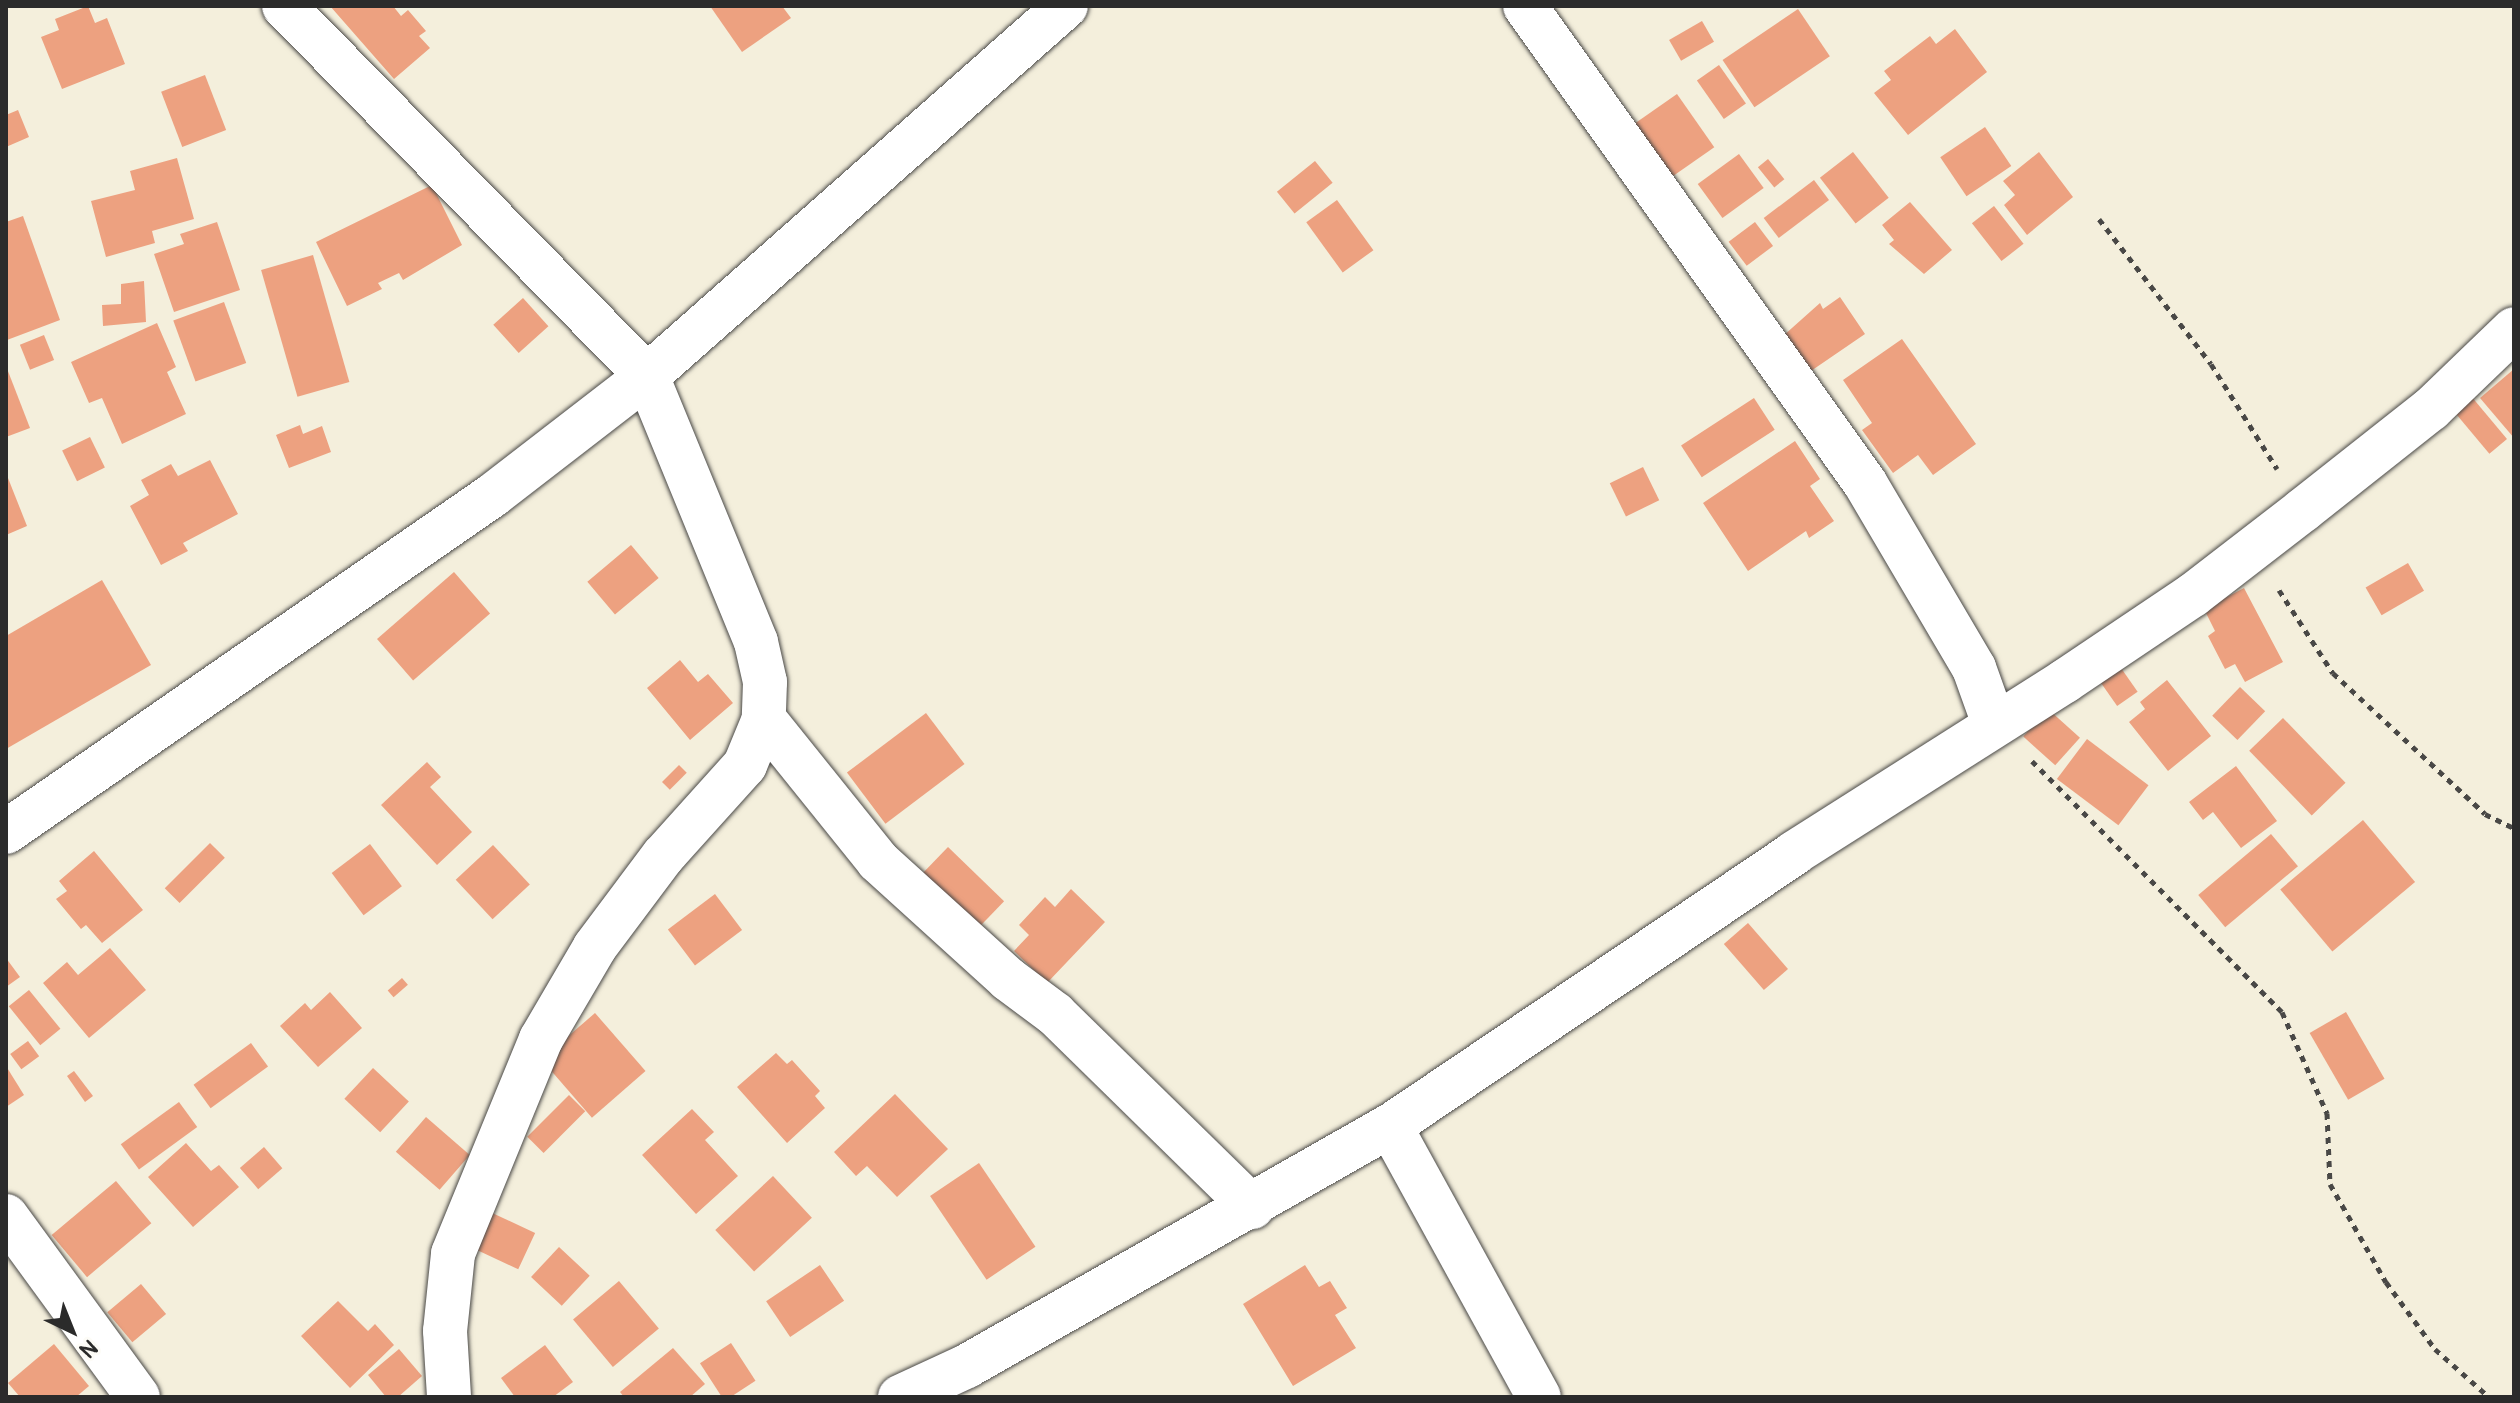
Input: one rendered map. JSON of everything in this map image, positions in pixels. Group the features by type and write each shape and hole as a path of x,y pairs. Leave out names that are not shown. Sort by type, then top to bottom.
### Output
{"street":[{"path":"284,6 647,376 756,642 765,682 764,719 745,765 663,856 595,947 541,1039 453,1254 445,1331 449,1397"},
{"path":"6,832 493,495 647,376 1066,6"},
{"path":"1525,6 1865,483 1974,668 1994,724"},
{"path":"900,1397 967,1366 1390,1126 2167,612 2431,409 2514,329"},
{"path":"764,719 878,861 1008,979 1055,1014 1252,1207"},
{"path":"1390,1126 1539,1397"},
{"path":"6,1216 138,1397"}],"path":[{"path":"2099,219 2211,364 2303,510"},
{"path":"2252,549 2333,673 2485,814 2514,828"},
{"path":"1994,724 2282,1012 2327,1113 2330,1184 2386,1282 2435,1349 2489,1397"}],"building":[{"path":"88,6 95,23 107,18 125,64 62,89 41,37 59,30 55,19"},
{"path":"330,6 393,6 401,16 408,10 426,31 419,36 430,48 394,79"},
{"path":"710,6 782,6 791,18 742,52"},
{"path":"1798,9 1830,56 1754,107 1723,60"},
{"path":"1702,21 1714,42 1681,61 1669,40"},
{"path":"1955,29 1987,72 1908,135 1874,93 1891,80 1884,71 1930,36 1936,44"},
{"path":"1719,65 1746,104 1724,119 1697,80"},
{"path":"205,75 226,130 182,147 161,92"},
{"path":"1677,94 1714,147 1672,177 1634,124"},
{"path":"18,110 29,137 6,147 6,115"},
{"path":"1985,127 2011,166 1967,196 1940,157"},
{"path":"1853,152 1889,198 1856,224 1820,178"},
{"path":"2039,152 2073,197 2027,235 2004,205 2015,195 2003,181"},
{"path":"1739,154 1764,188 1722,218 1698,184"},
{"path":"177,158 194,219 152,231 155,243 106,257 91,201 135,190 130,171"},
{"path":"1768,159 1784,179 1774,187 1758,167"},
{"path":"1315,161 1333,183 1295,214 1277,192"},
{"path":"1814,180 1829,200 1779,238 1764,218"},
{"path":"432,185 462,245 403,280 399,273 378,283 382,289 347,306 316,242"},
{"path":"1337,200 1373,250 1343,272 1306,222"},
{"path":"1910,202 1952,250 1924,274 1889,244 1894,240 1882,225"},
{"path":"1994,206 2024,244 2001,261 1972,223"},
{"path":"23,216 60,320 7,340 6,222"},
{"path":"217,222 240,290 174,312 154,254 184,244 180,234"},
{"path":"1755,222 1773,246 1747,266 1729,242"},
{"path":"313,255 349,382 297,397 261,270"},
{"path":"144,281 146,322 103,326 102,305 121,304 121,284"},
{"path":"1840,297 1865,334 1808,373 1783,336 1820,303 1823,309"},
{"path":"523,298 548,326 519,353 493,325"},
{"path":"224,302 246,363 195,382 173,320"},
{"path":"157,323 176,367 167,372 186,414 122,444 102,398 89,403 71,362"},
{"path":"44,335 54,360 30,370 20,345"},
{"path":"1902,339 1976,444 1933,475 1918,455 1893,473 1862,430 1872,423 1843,380"},
{"path":"6,366 30,428 6,437"},
{"path":"2514,369 2514,438 2480,398"},
{"path":"2471,396 2507,439 2489,454 2453,411"},
{"path":"1754,398 1775,430 1702,477 1681,445"},
{"path":"300,425 303,434 322,426 331,452 289,468 276,435"},
{"path":"90,437 105,468 77,481 62,451"},
{"path":"1795,441 1820,479 1810,486 1834,521 1809,538 1806,531 1748,571 1703,503"},
{"path":"210,460 238,514 183,543 188,551 161,565 130,506 149,495 141,480 171,464 178,476"},
{"path":"1643,467 1659,500 1626,516 1610,483"},
{"path":"6,473 27,526 6,535"},
{"path":"631,545 659,578 615,615 587,582"},
{"path":"2408,563 2424,591 2382,615 2366,588"},
{"path":"454,572 490,614 413,680 377,639"},
{"path":"102,580 151,665 6,749 6,636"},
{"path":"2244,588 2283,662 2245,682 2235,664 2225,669 2208,636 2215,631 2204,609"},
{"path":"680,660 698,682 708,674 733,703 690,740 647,688"},
{"path":"2121,668 2138,692 2117,706 2101,682"},
{"path":"2167,680 2211,736 2168,771 2129,722 2145,709 2140,702"},
{"path":"2240,687 2265,711 2237,740 2212,716"},
{"path":"2048,709 2080,738 2055,765 2023,736"},
{"path":"926,713 965,764 885,824 847,773"},
{"path":"2283,718 2346,783 2312,815 2249,751"},
{"path":"2087,739 2148,785 2118,825 2057,779"},
{"path":"427,762 441,777 430,787 472,832 437,865 381,805"},
{"path":"679,765 687,773 670,790 662,782"},
{"path":"2236,766 2277,821 2241,848 2213,812 2203,820 2189,802"},
{"path":"2363,820 2415,882 2332,951 2280,889"},
{"path":"2271,834 2298,866 2225,927 2198,895"},
{"path":"210,843 225,858 180,903 165,888"},
{"path":"370,844 402,886 364,915 332,873"},
{"path":"493,845 530,884 493,919 456,880"},
{"path":"948,847 1004,901 975,931 919,877"},
{"path":"94,851 143,910 102,943 86,925 81,929 56,899 67,891 59,881"},
{"path":"1071,889 1105,922 1047,983 1014,951 1029,935 1019,925 1045,897 1055,907"},
{"path":"715,894 742,930 695,965 668,930"},
{"path":"1748,923 1788,969 1764,990 1724,944"},
{"path":"110,948 146,990 89,1038 43,983 67,962 78,975"},
{"path":"6,958 20,977 6,987"},
{"path":"402,978 408,985 394,997 388,990"},
{"path":"29,990 60,1029 40,1045 9,1006"},
{"path":"330,992 362,1028 318,1067 280,1026 305,1003 311,1010"},
{"path":"2346,1012 2384,1079 2348,1100 2310,1033"},
{"path":"595,1013 646,1071 592,1118 541,1060"},
{"path":"28,1041 39,1056 21,1069 10,1054"},
{"path":"251,1043 268,1066 211,1108 194,1085"},
{"path":"776,1053 787,1064 792,1060 820,1091 815,1096 825,1108 787,1143 737,1087"},
{"path":"6,1066 24,1095 6,1107"},
{"path":"373,1068 409,1101 380,1132 344,1099"},
{"path":"74,1071 93,1096 85,1102 67,1076"},
{"path":"895,1094 948,1149 897,1197 867,1166 856,1176 834,1152"},
{"path":"569,1095 585,1111 544,1153 527,1137"},
{"path":"179,1102 197,1127 139,1169 121,1144"},
{"path":"692,1109 714,1132 705,1140 738,1176 696,1214 642,1155"},
{"path":"426,1117 470,1155 440,1190 396,1152"},
{"path":"186,1143 211,1171 219,1165 239,1187 193,1227 148,1177"},
{"path":"264,1147 282,1168 258,1189 240,1168"},
{"path":"979,1163 1035,1247 987,1280 930,1196"},
{"path":"773,1176 812,1218 754,1272 715,1230"},
{"path":"116,1181 151,1223 87,1277 52,1235"},
{"path":"488,1211 535,1233 518,1269 471,1247"},
{"path":"559,1247 590,1276 562,1306 531,1277"},
{"path":"820,1265 844,1301 790,1337 766,1301"},
{"path":"1305,1265 1319,1287 1330,1281 1347,1308 1335,1315 1356,1348 1293,1386 1243,1304"},
{"path":"619,1281 659,1328 613,1367 573,1320"},
{"path":"141,1284 166,1314 132,1342 107,1312"},
{"path":"338,1301 368,1331 375,1324 394,1345 350,1388 301,1336"},
{"path":"731,1343 756,1381 730,1397 722,1397 700,1363"},
{"path":"54,1344 89,1386 76,1397 20,1397 8,1383"},
{"path":"545,1345 573,1382 553,1397 515,1397 501,1378"},
{"path":"673,1348 705,1384 690,1397 624,1397 620,1392"},
{"path":"399,1349 422,1376 398,1397 386,1397 368,1375"}]}
